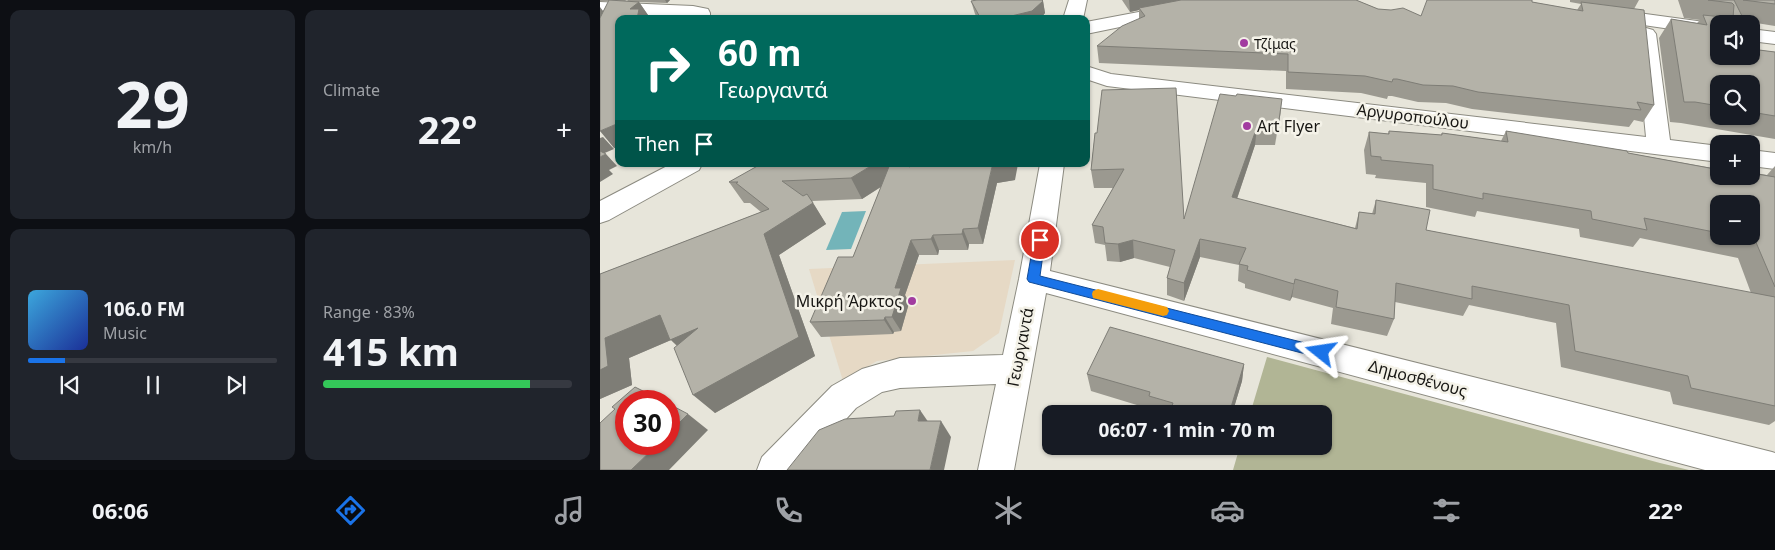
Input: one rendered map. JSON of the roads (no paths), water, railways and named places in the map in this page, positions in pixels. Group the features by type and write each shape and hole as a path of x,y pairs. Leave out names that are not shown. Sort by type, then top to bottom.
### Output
{"street":[{"path":"1078,0 1081,15"},
{"path":"1090,24 1183,8 1245,0"},
{"path":"1652,0 1659,146"},
{"path":"600,8 693,12 701,13 701,15"},
{"path":"1589,13 1710,29"},
{"path":"1760,36 1775,38"},
{"name":"Αργυροπούλου","path":"1093,79 1710,153"},
{"path":"1760,159 1775,161"},
{"path":"600,213 684,167"},
{"name":"Γεωργαντά","path":"996,470 1034,279 1052,167"},
{"name":"Δημοσθένους","path":"1034,279 1772,470"},
{"path":"775,470 844,397 874,379 900,373 1016,369"}],"water":[{"path":"866,211 851,249 826,250 842,212"}],"place":[{"name":"Τζίμας","path":"1244,43"},
{"name":"Art Flyer","path":"1247,126"},
{"name":"Μικρή Άρκτος","path":"912,301"}]}
